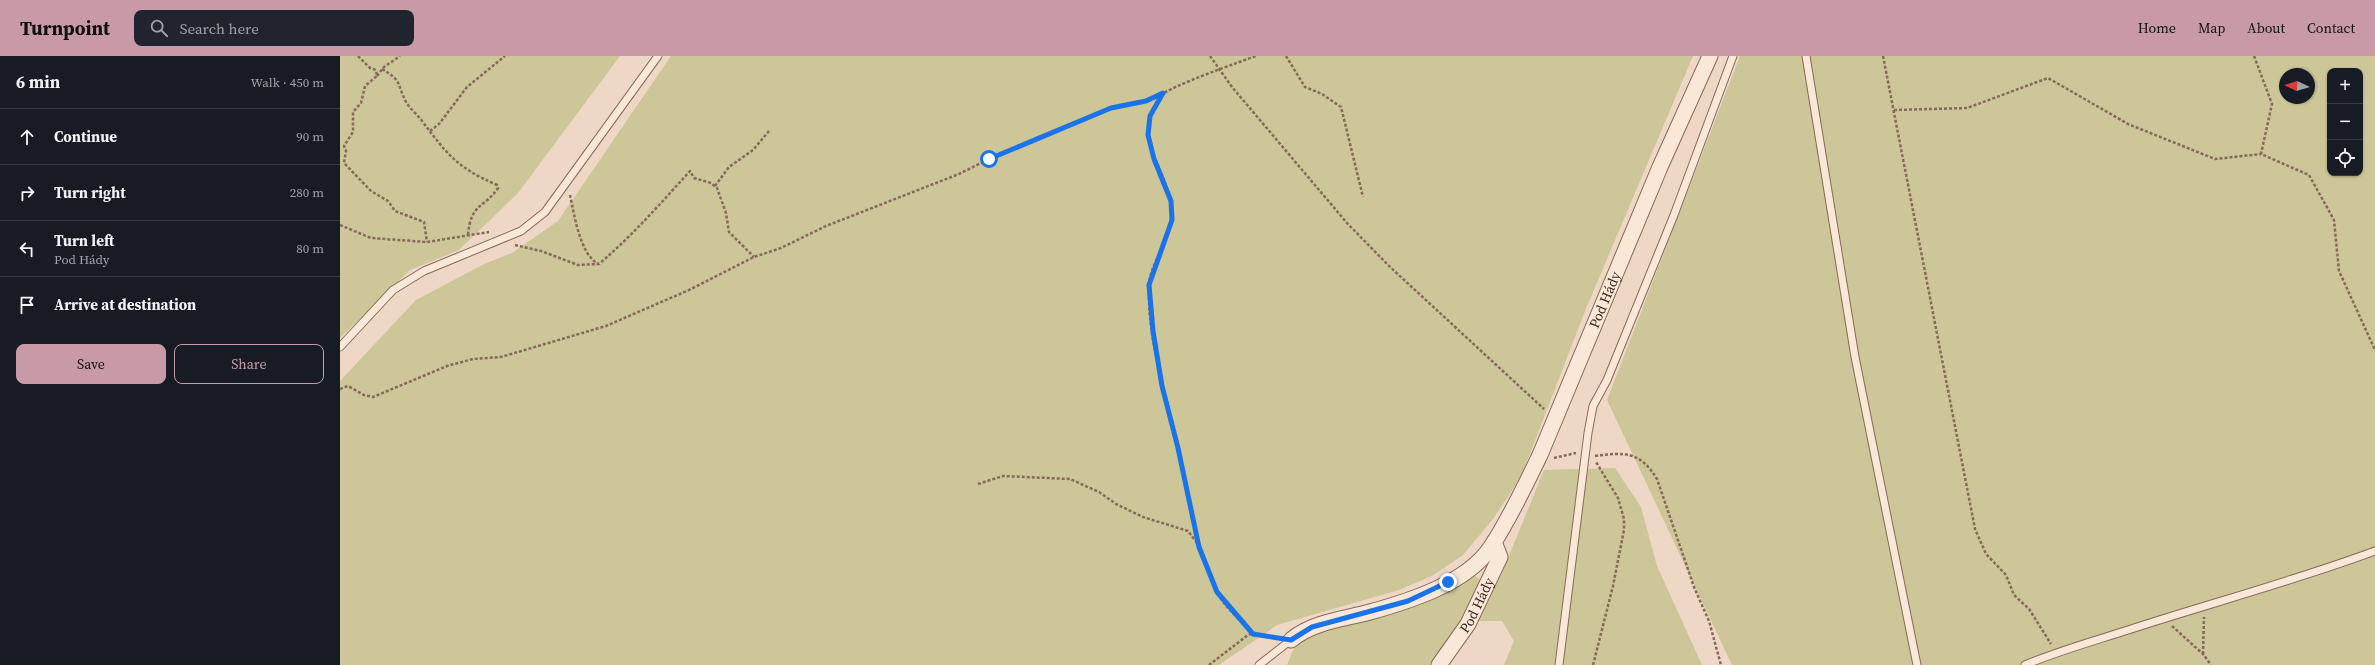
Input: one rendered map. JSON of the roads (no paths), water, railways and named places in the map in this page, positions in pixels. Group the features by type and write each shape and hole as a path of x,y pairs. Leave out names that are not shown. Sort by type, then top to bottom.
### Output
{"street":[{"name":"Pod Hády","path":"1291,640 1312,627 1395,605 1438,588 1474,564 1494,542 1540,455 1660,167 1710,56"},
{"name":"Pod Hády","path":"1439,665 1468,624 1500,557 1494,542"}],"lane":[{"path":"340,347 393,290 424,271 521,231 546,212 568,184 658,56"},
{"path":"1559,665 1587,456 1588,433 1594,406 1607,380 1674,215 1732,56"},
{"path":"1806,56 1856,357 1917,665"},
{"path":"2025,665 2055,653 2161,619 2310,575 2375,552"},
{"path":"1259,665 1291,640"}]}
